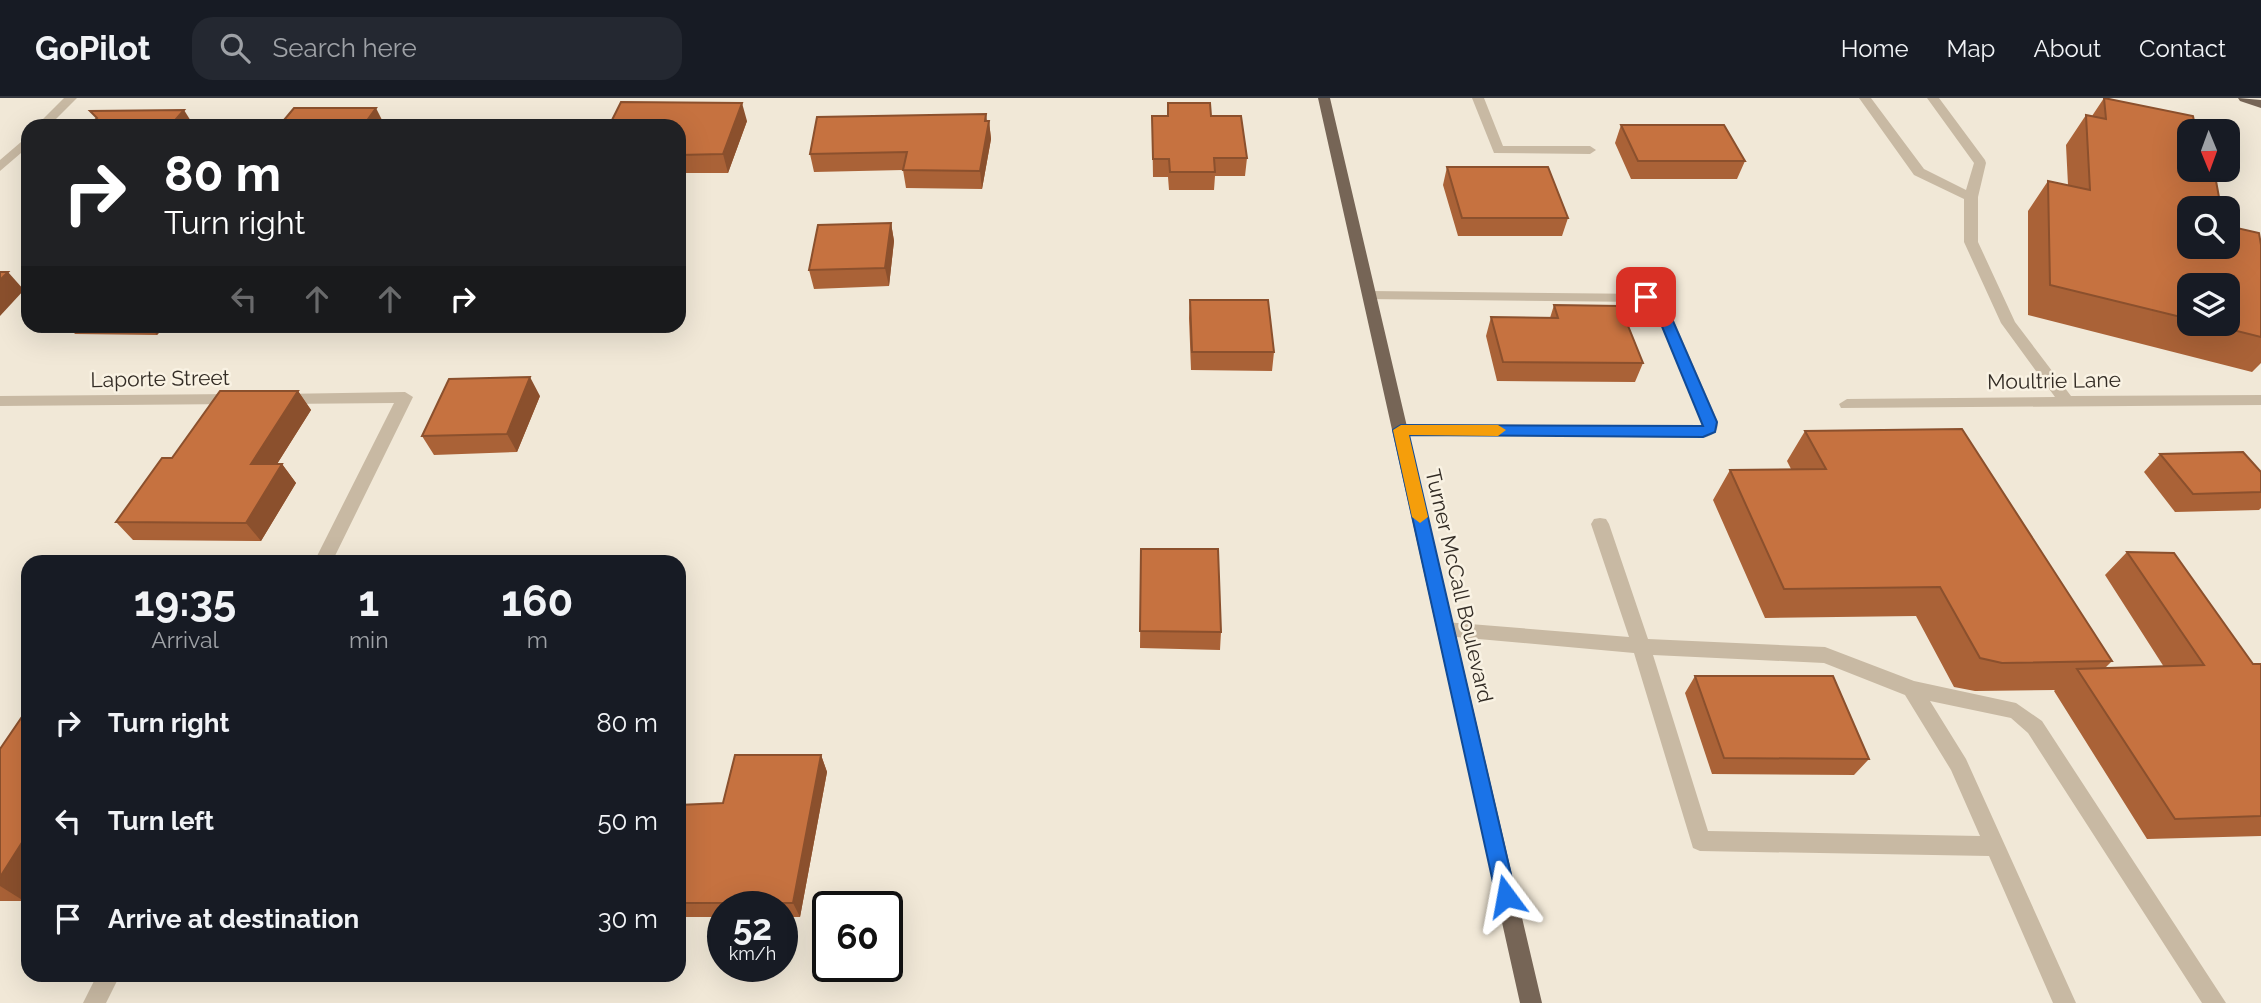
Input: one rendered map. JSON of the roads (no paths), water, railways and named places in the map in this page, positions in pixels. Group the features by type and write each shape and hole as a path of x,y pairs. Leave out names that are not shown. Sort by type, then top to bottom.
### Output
{"main road":[{"name":"Turner McCall Boulevard","path":"1324,98 1531,1003"},
{"path":"2244,98 2261,104"}],"street":[{"path":"49,119 71,98"},
{"path":"1478,98 1498,150 1590,150"},
{"path":"1865,98 1919,172 1971,197"},
{"path":"1933,98 1980,163 1971,197 1971,242 2008,323 2067,402"},
{"path":"0,167 21,147"},
{"path":"1370,296 1646,297 1660,305 1710,422 1710,429 1703,432 1401,430"},
{"name":"Laporte Street","path":"0,401 405,397 326,555"},
{"name":"Moultrie Lane","path":"1847,404 2261,400"},
{"path":"1600,524 1641,646 1700,841 1996,846"},
{"path":"1445,629 1641,646 1825,655 1912,689 2016,711 2035,727 2215,1003"},
{"path":"1912,689 1959,765 2065,1003"},
{"path":"94,1003 105,982"}]}
